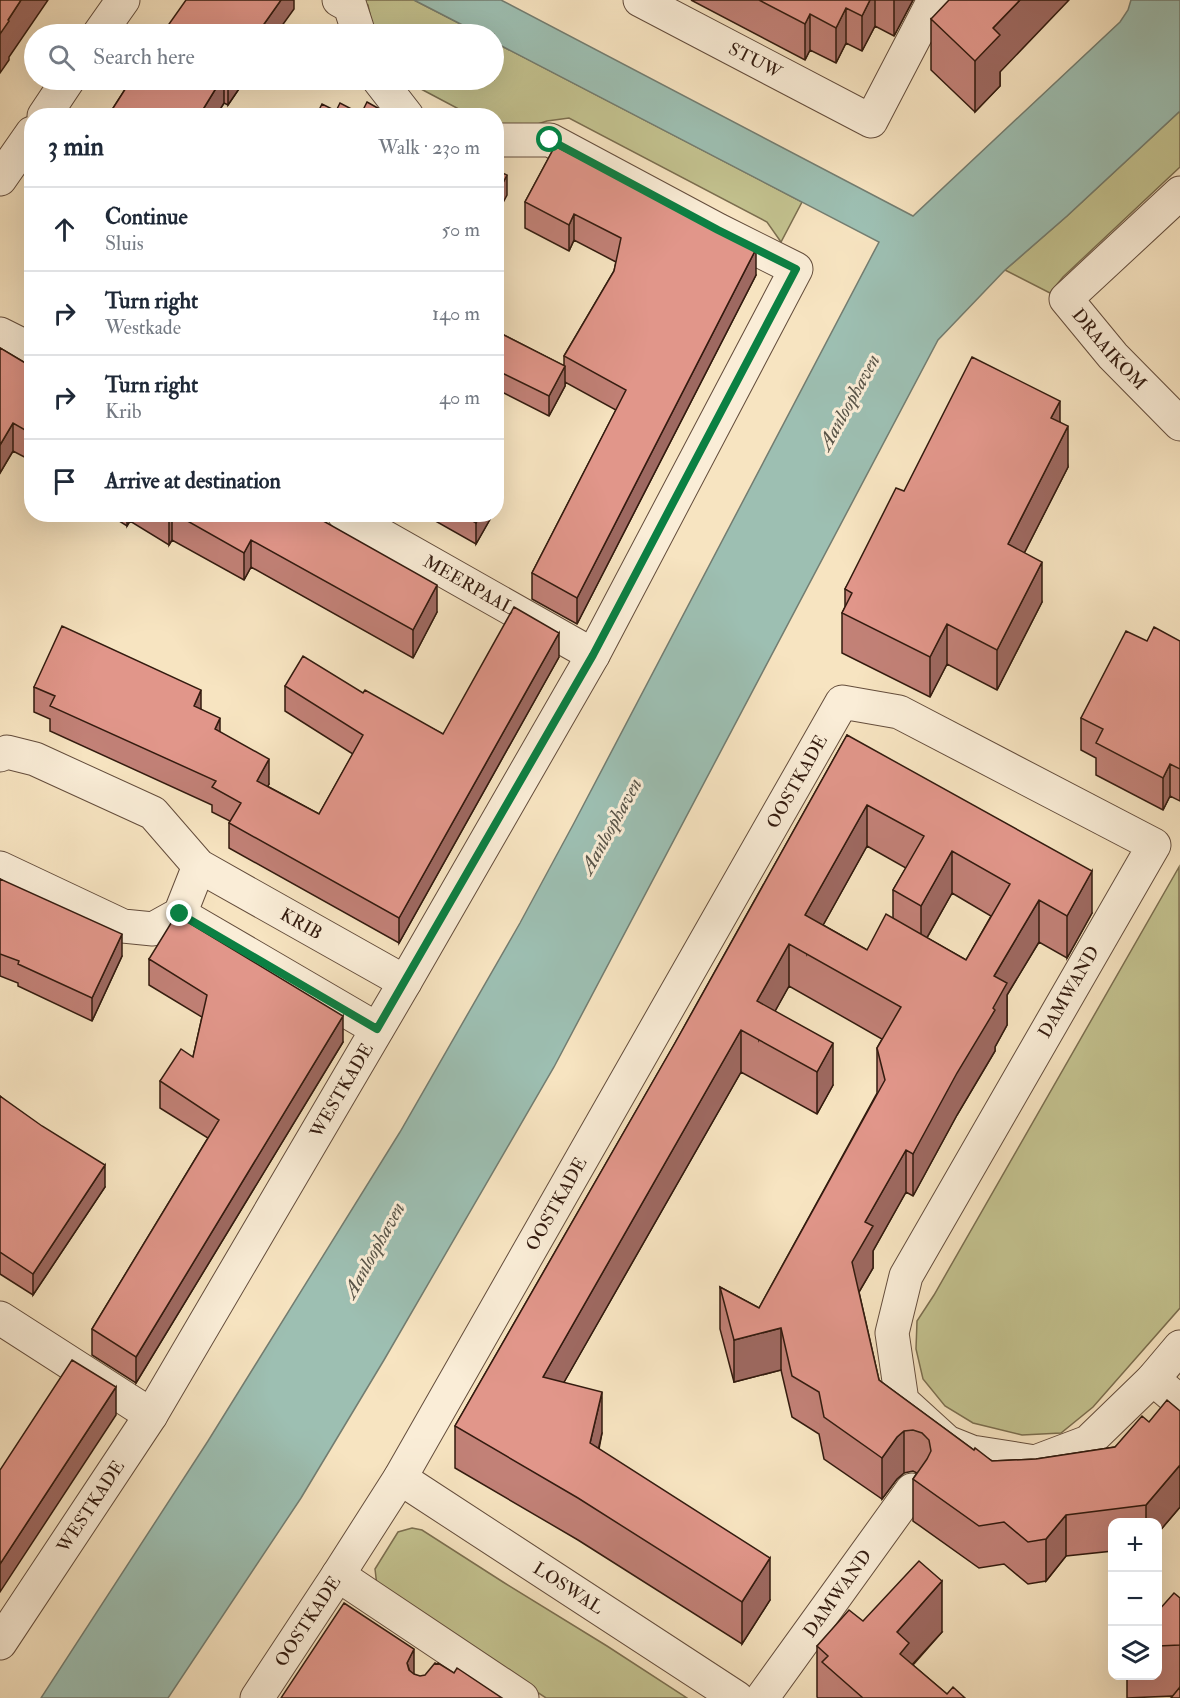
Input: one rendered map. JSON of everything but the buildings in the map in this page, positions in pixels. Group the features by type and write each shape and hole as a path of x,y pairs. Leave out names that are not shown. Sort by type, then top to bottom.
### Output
{"street":[{"path":"106,24 123,0"},
{"path":"339,0 350,6 356,24"},
{"name":"STUW","path":"640,0 871,121 934,0"},
{"path":"49,108 61,90"},
{"path":"387,90 401,108"},
{"name":"WESTKADE","path":"0,1643 151,1415 405,982 593,655 796,269 550,140 504,140"},
{"path":"0,179 24,144"},
{"name":"DRAAIKOM","path":"1180,193 1066,299 1113,356 1180,424"},
{"path":"0,334 24,346"},
{"name":"MEERPAAL","path":"358,522 593,655"},
{"name":"DAMWAND","path":"842,702 899,711 1154,845 906,1276 892,1333 902,1401 939,1452 972,1452 1035,1462 1088,1442 1153,1379 1180,1347"},
{"name":"OOSTKADE","path":"257,1698 400,1478 842,702"},
{"name":"KRIB","path":"0,755 7,752 35,759 153,813 199,866 405,982"},
{"path":"0,868 123,926 153,929 180,914 199,866"},
{"path":"180,914 377,1029"},
{"path":"0,1318 151,1415"},
{"path":"1153,1379 1180,1402"},
{"name":"LOSWAL","path":"400,1478 737,1698"},
{"name":"DAMWAND","path":"762,1698 912,1490"},
{"path":"338,1575 522,1698"}],"shaded area":[{"path":"360,0 414,0 461,24 372,24 368,5"},
{"path":"504,47 802,202 781,242 767,222 569,118 547,121 512,132 504,130 504,108 457,108 423,90 504,90"},
{"path":"1180,111 1180,167 1063,277 1050,293 1005,270 1067,216"},
{"path":"1179,867 1180,1308 1093,1407 1061,1433 1022,1435 973,1423 945,1406 923,1379 916,1349 917,1321"},
{"path":"412,1528 422,1530 687,1698 546,1698 377,1586 375,1569 398,1532"}],"water":[{"name":"Aanloophaven","path":"414,0 501,0 913,216 1120,22 1131,0 1180,0 1180,111 1005,270 938,340 554,1067 301,1498 168,1698 41,1698 208,1441 400,1132 520,923 574,823 879,242 504,47 504,24 461,24"}],"route":[{"path":"180,914 377,1029 593,655 796,269 550,140"}]}
